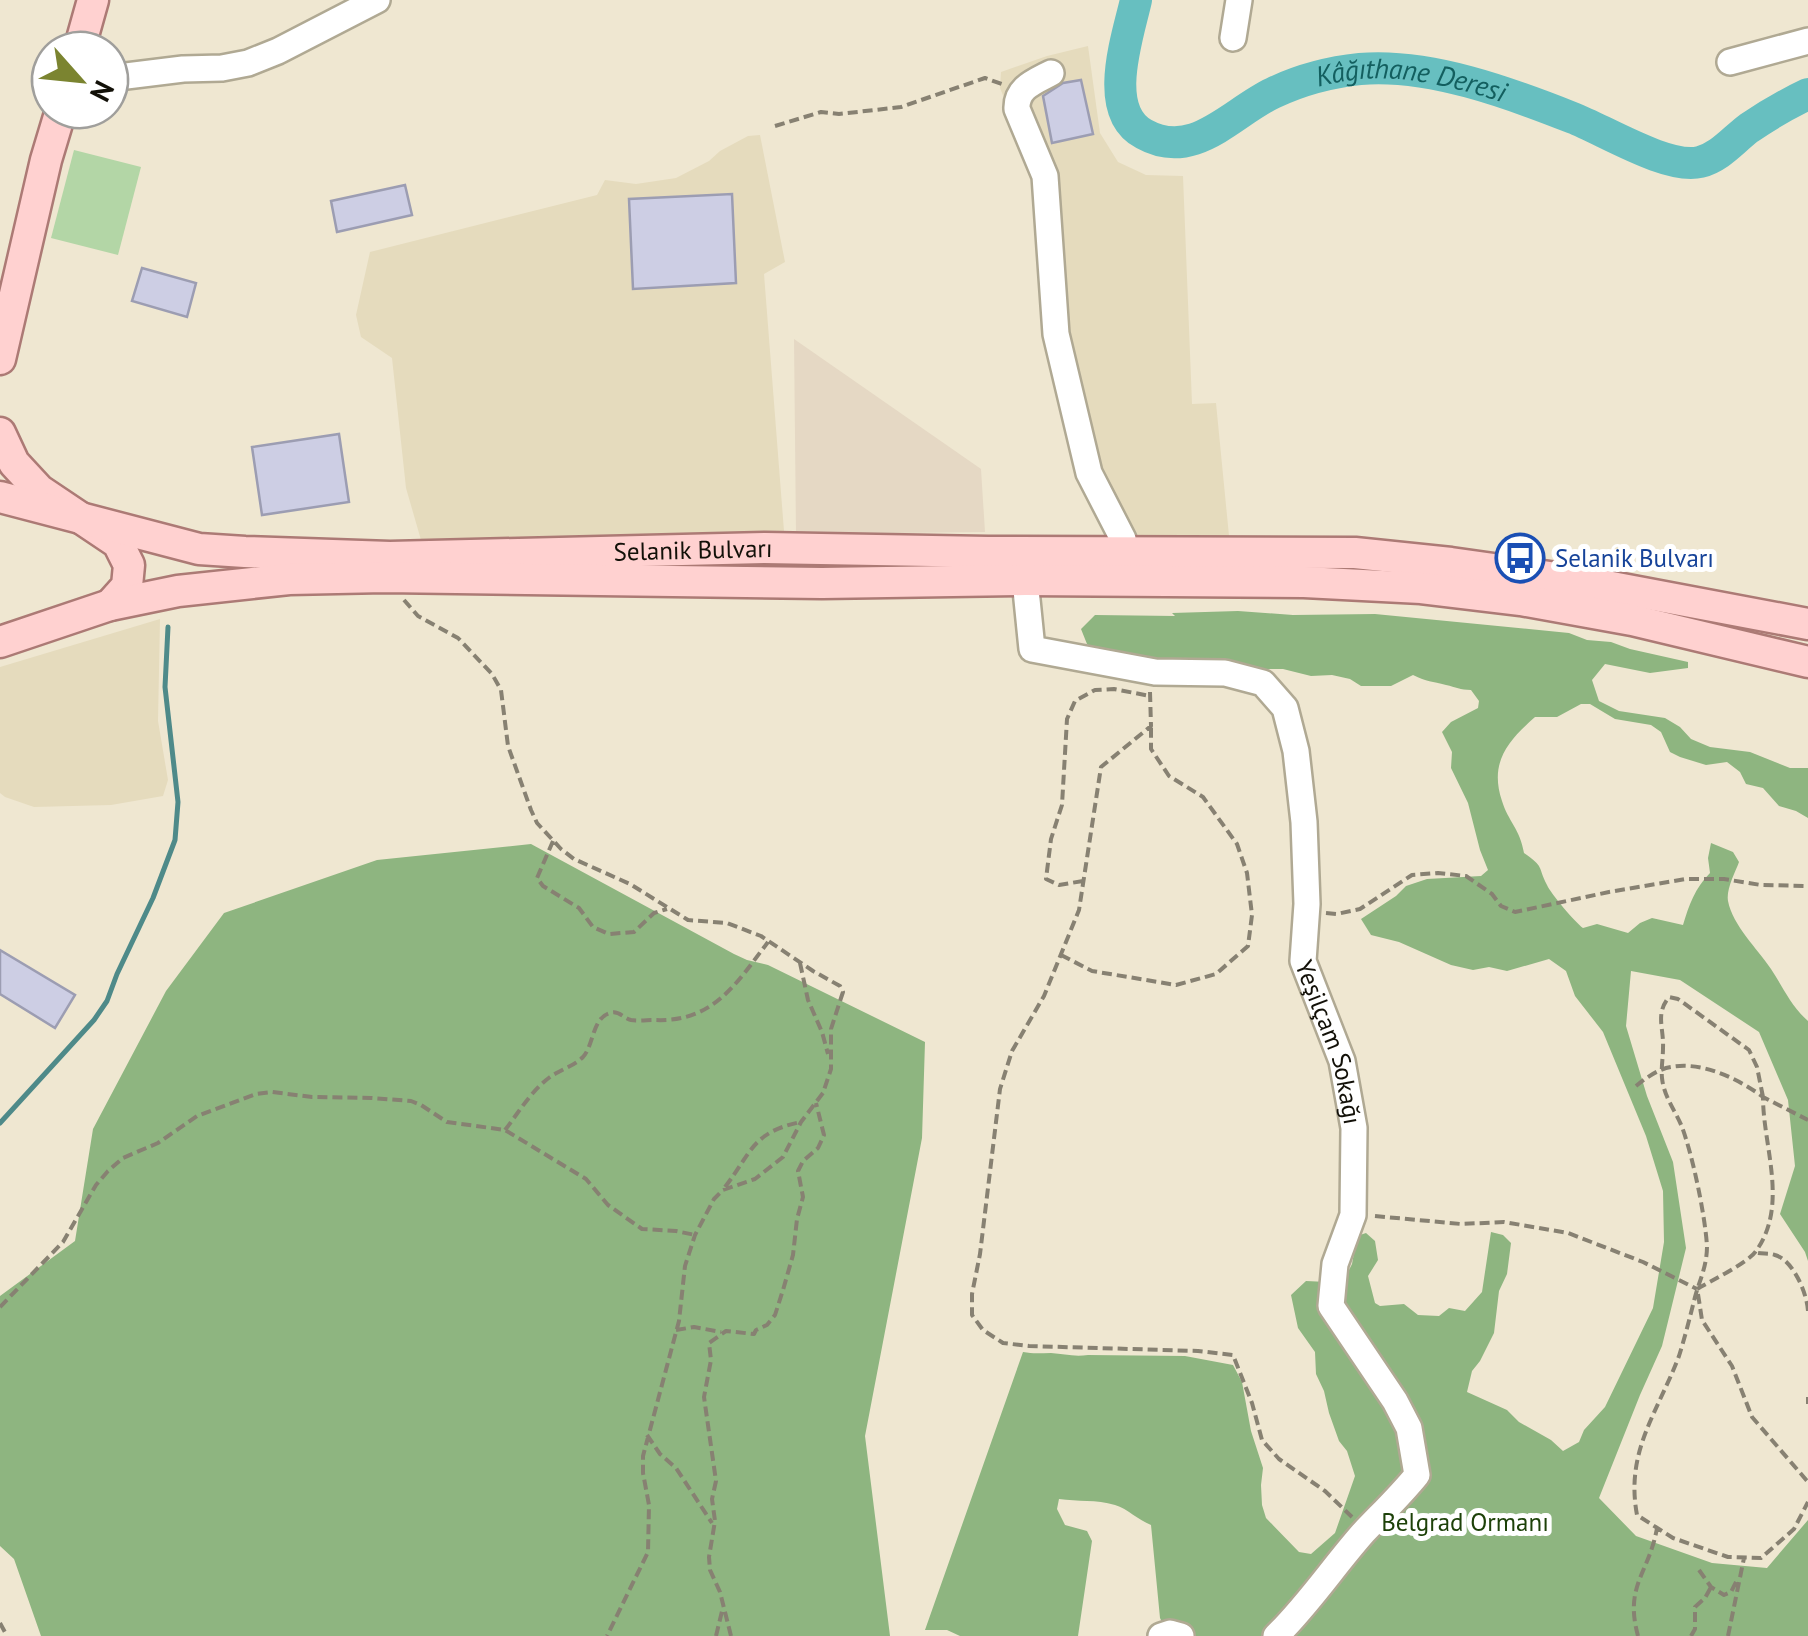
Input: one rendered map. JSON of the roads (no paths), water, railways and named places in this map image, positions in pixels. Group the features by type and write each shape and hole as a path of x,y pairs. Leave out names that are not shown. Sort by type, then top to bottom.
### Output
{"main road":[{"path":"84,30 92,0"},
{"path":"0,359 55,130"},
{"path":"0,433 14,463 38,490 118,542 129,565 126,586 110,605"},
{"name":"Selanik Bulvarı","path":"0,497 200,549 390,557 764,548 1356,552 1585,582 1808,624"},
{"name":"Selanik Bulvarı","path":"0,642 110,605 178,591 289,579 1304,582 1421,588 1521,600 1632,620 1808,662"},
{"path":"0,624 46,625"}],"street":[{"path":"130,76 248,63 278,52 377,0"},
{"path":"1234,38 1239,0"},
{"path":"1730,62 1808,41"},
{"path":"1051,73 1021,90 1017,109 1045,176 1056,334 1089,474 1123,539 1124,552"},
{"name":"Yeşilçam Sokağı","path":"1025,580 1032,649 1152,684 1225,672 1263,683 1285,708 1296,750 1306,910 1303,960 1342,1060 1354,1128 1354,1214 1335,1264 1331,1306 1409,1428 1417,1475 1276,1636"},
{"path":"1161,1636 1181,1636"}],"waterway":[{"name":"Kâğıthane Deresi","path":"1136,0 1121,72 1123,108 1131,123 1162,141 1196,138 1273,93 1305,80 1349,70 1386,68 1441,75 1496,90 1573,118 1654,155 1687,163 1707,160 1749,128 1808,94"},
{"path":"0,1123 107,1001 175,840 178,802 165,687 168,627"}],"place":[{"name":"Selanik Bulvarı","path":"1520,558"}],"park label":[{"name":"Belgrad Ormanı","path":"1465,1522"}]}
